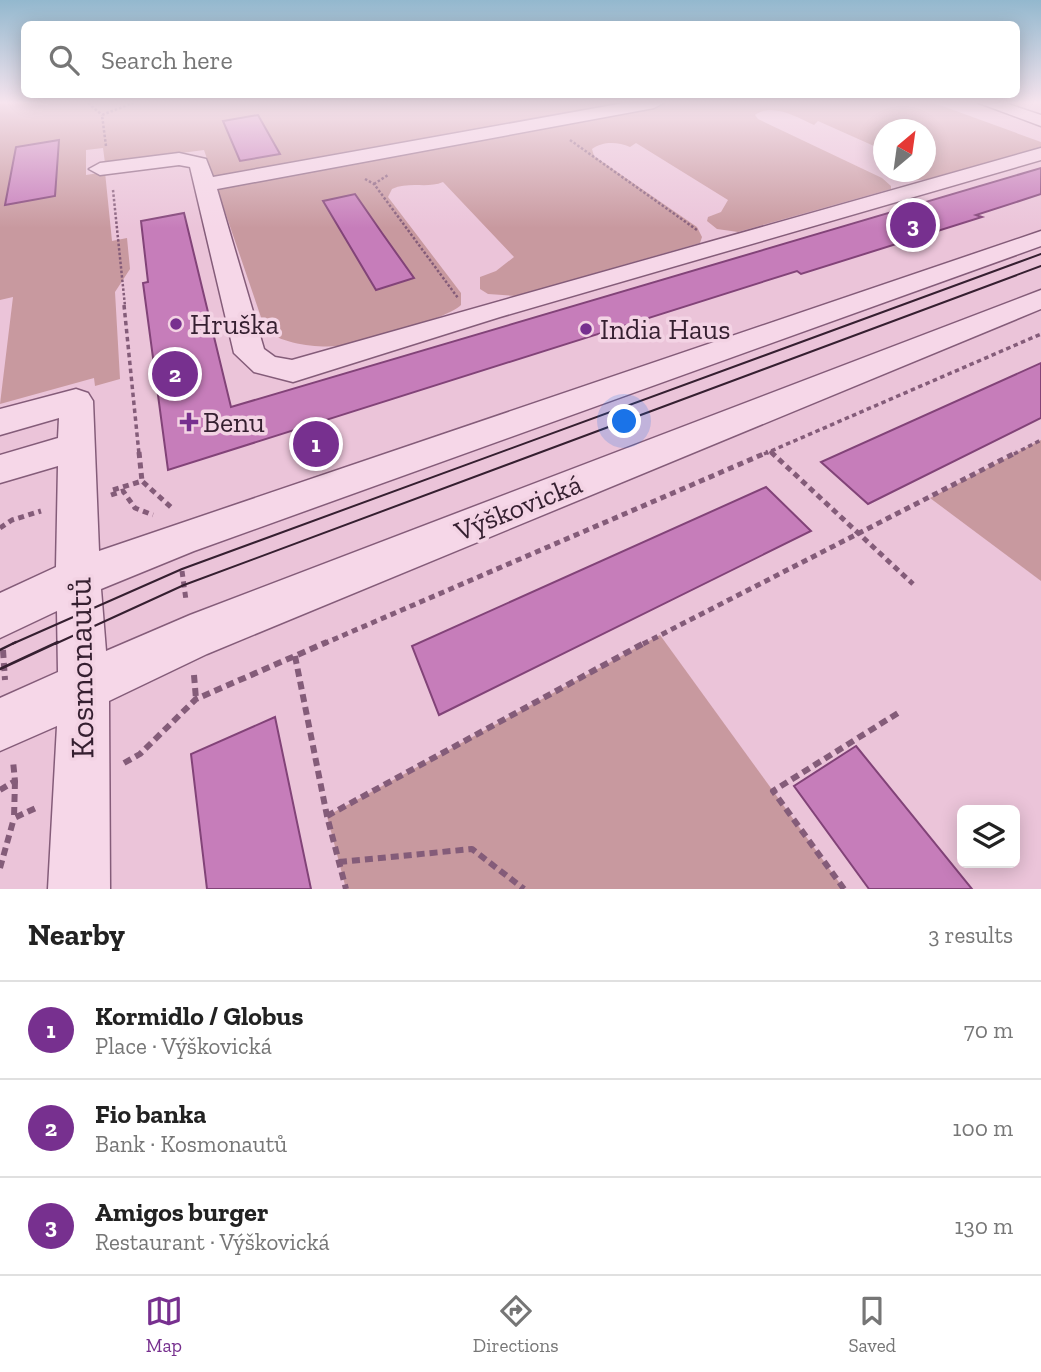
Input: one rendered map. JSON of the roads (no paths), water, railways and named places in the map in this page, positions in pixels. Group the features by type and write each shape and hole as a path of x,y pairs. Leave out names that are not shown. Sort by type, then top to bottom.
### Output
{"street":[{"path":"205,185 427,144"},
{"path":"105,169 194,159 199,163 250,353 265,365 293,372 478,300 715,233 915,190 1041,155"},
{"path":"898,182 915,190"},
{"path":"0,616 78,578 179,539 1041,238"},
{"name":"Výškovická","path":"0,725 216,628 1041,326"},
{"name":"Kosmonautů","path":"0,422 76,401 78,578 84,685 79,889"},
{"path":"0,470 76,447"}],"tram line":[{"path":"12,644 182,569 1041,254"},
{"path":"55,644 184,585 1041,266"},
{"path":"12,644 16,642"},
{"path":"0,669 58,642"},
{"path":"0,650 12,644"}],"place":[{"name":"Amigos burger","path":"913,225"},
{"name":"Hruška","path":"176,324"},
{"name":"India Haus","path":"586,329"},
{"name":"Fio banka","path":"175,374"},
{"name":"Benu","path":"189,422"},
{"name":"Kormidlo / Globus","path":"316,444"}]}
